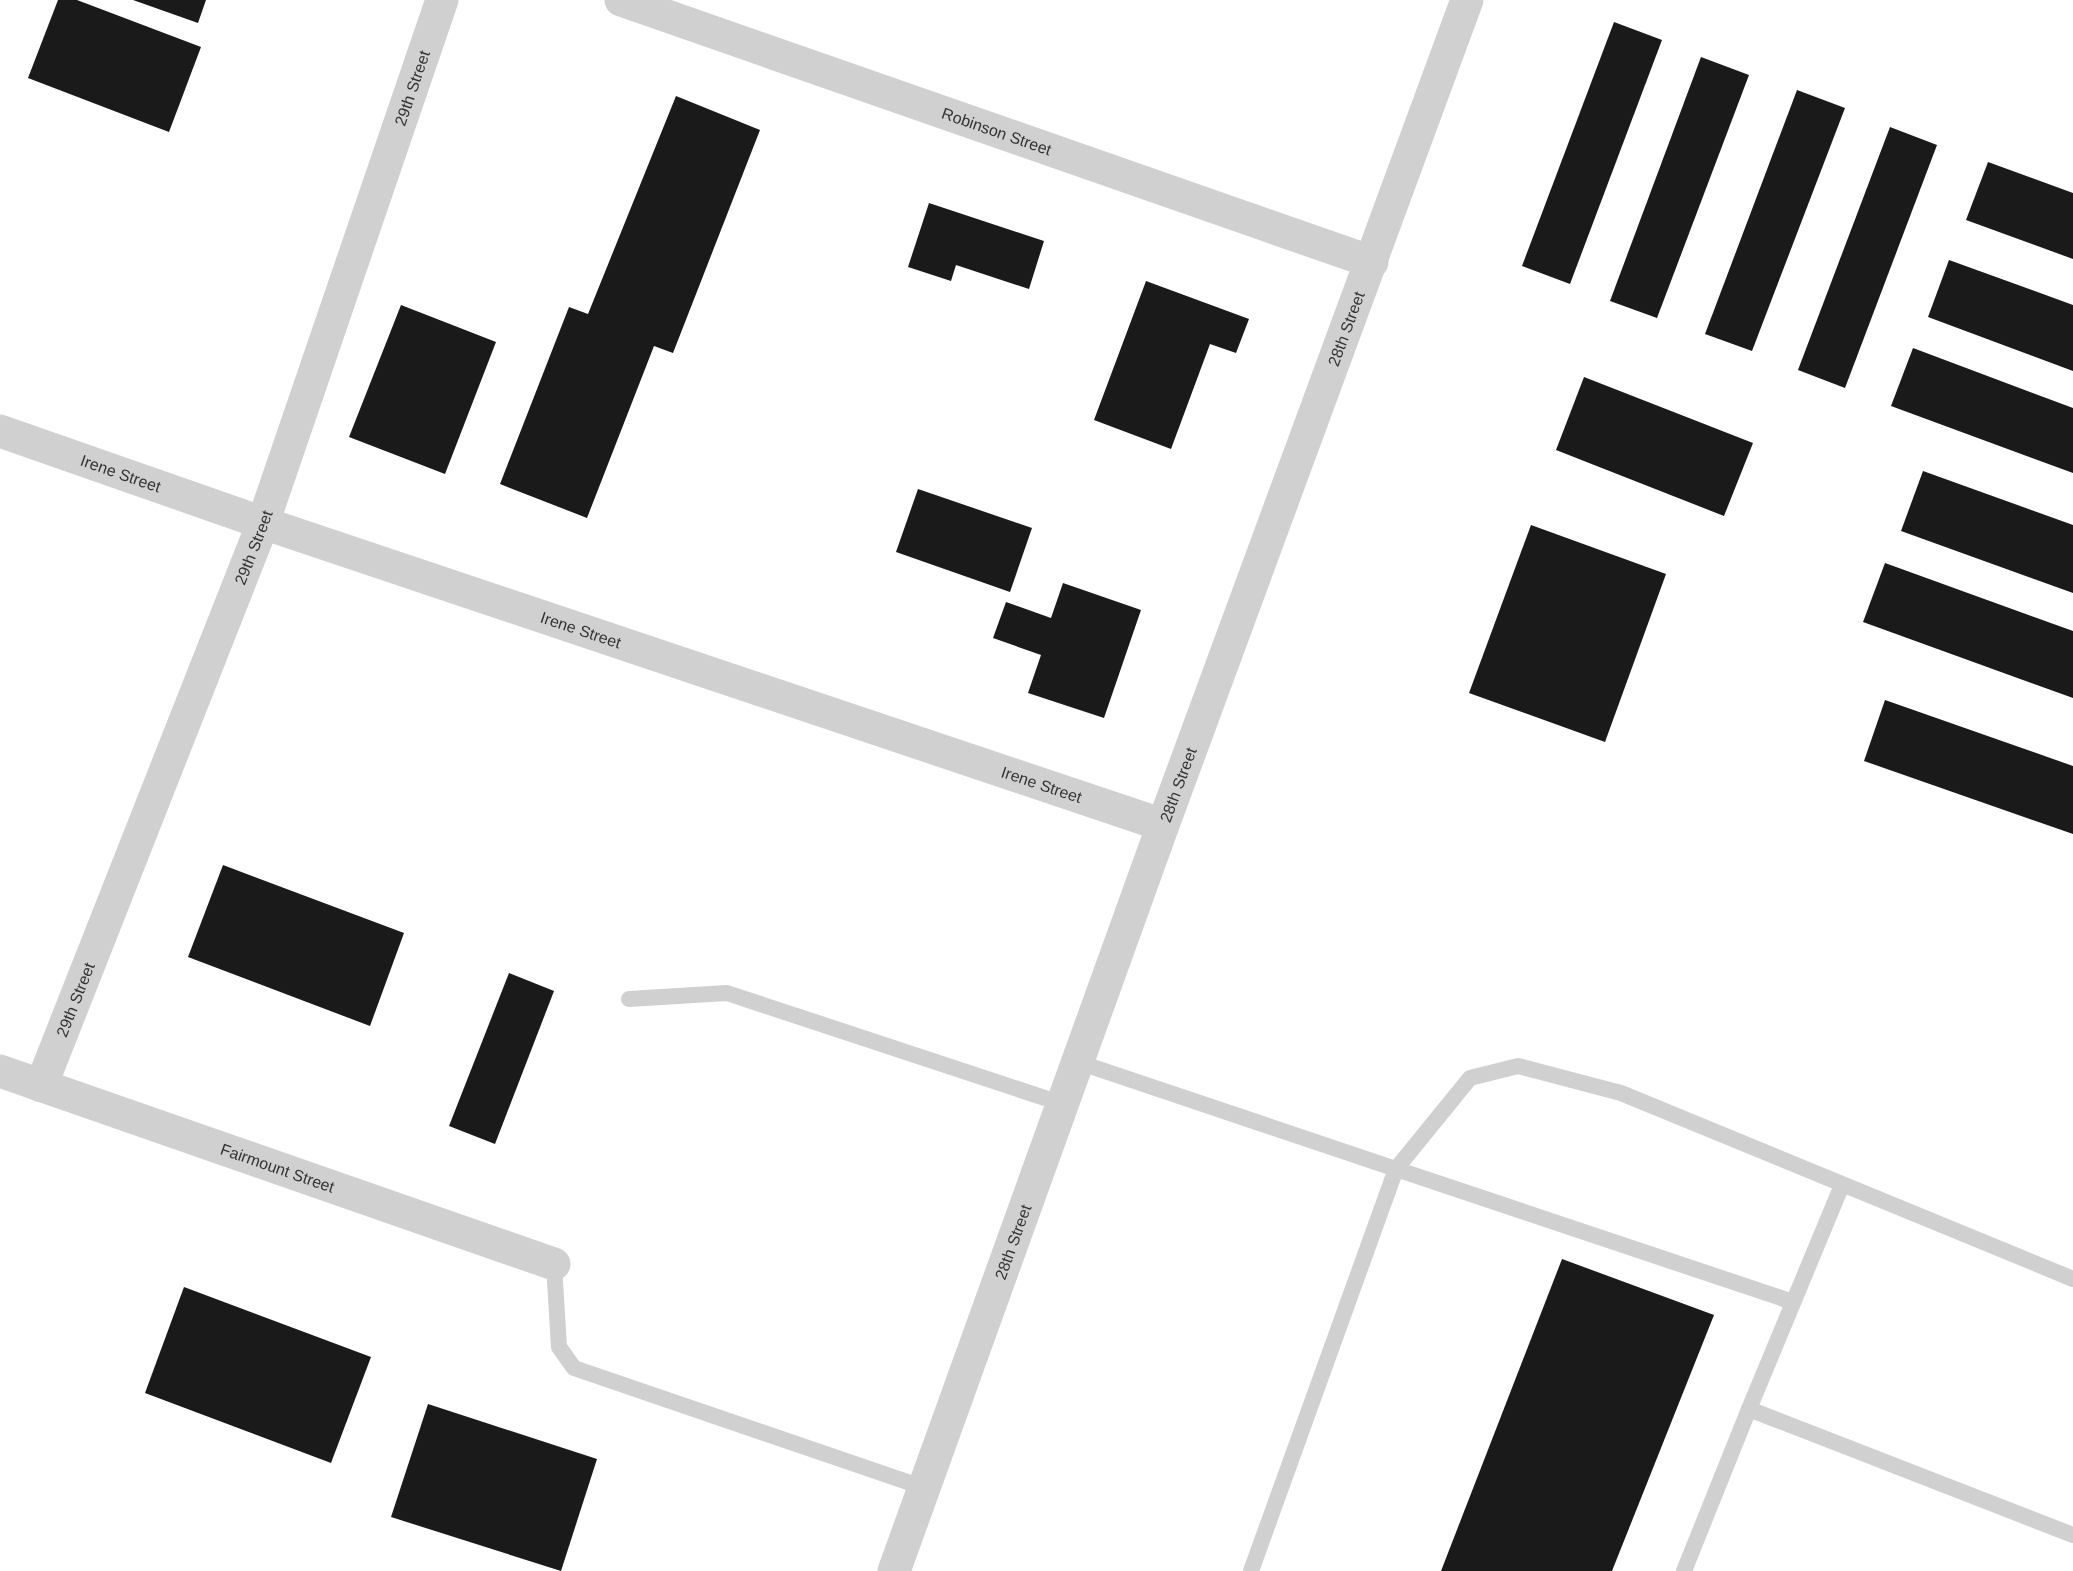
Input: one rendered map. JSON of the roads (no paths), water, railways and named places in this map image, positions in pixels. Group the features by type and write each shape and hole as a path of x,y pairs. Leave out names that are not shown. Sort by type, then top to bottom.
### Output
{"street":[{"name":"29th Street","path":"41,1086 263,523 442,0"},
{"name":"Robinson Street","path":"621,0 1371,262"},
{"name":"28th Street","path":"894,1571 1163,825 1467,0"},
{"name":"Irene Street","path":"0,431 263,523 1163,825"},
{"name":"Fairmount Street","path":"0,1071 554,1264"}],"lane":[{"path":"629,999 727,993 1063,1104"},
{"path":"1078,1062 1793,1302"},
{"path":"1251,1571 1396,1169 1470,1078 1518,1066 1621,1093 2073,1279"},
{"path":"1684,1571 1842,1185"},
{"path":"554,1264 559,1347 574,1368 925,1488"},
{"path":"1749,1409 2073,1534"}]}
